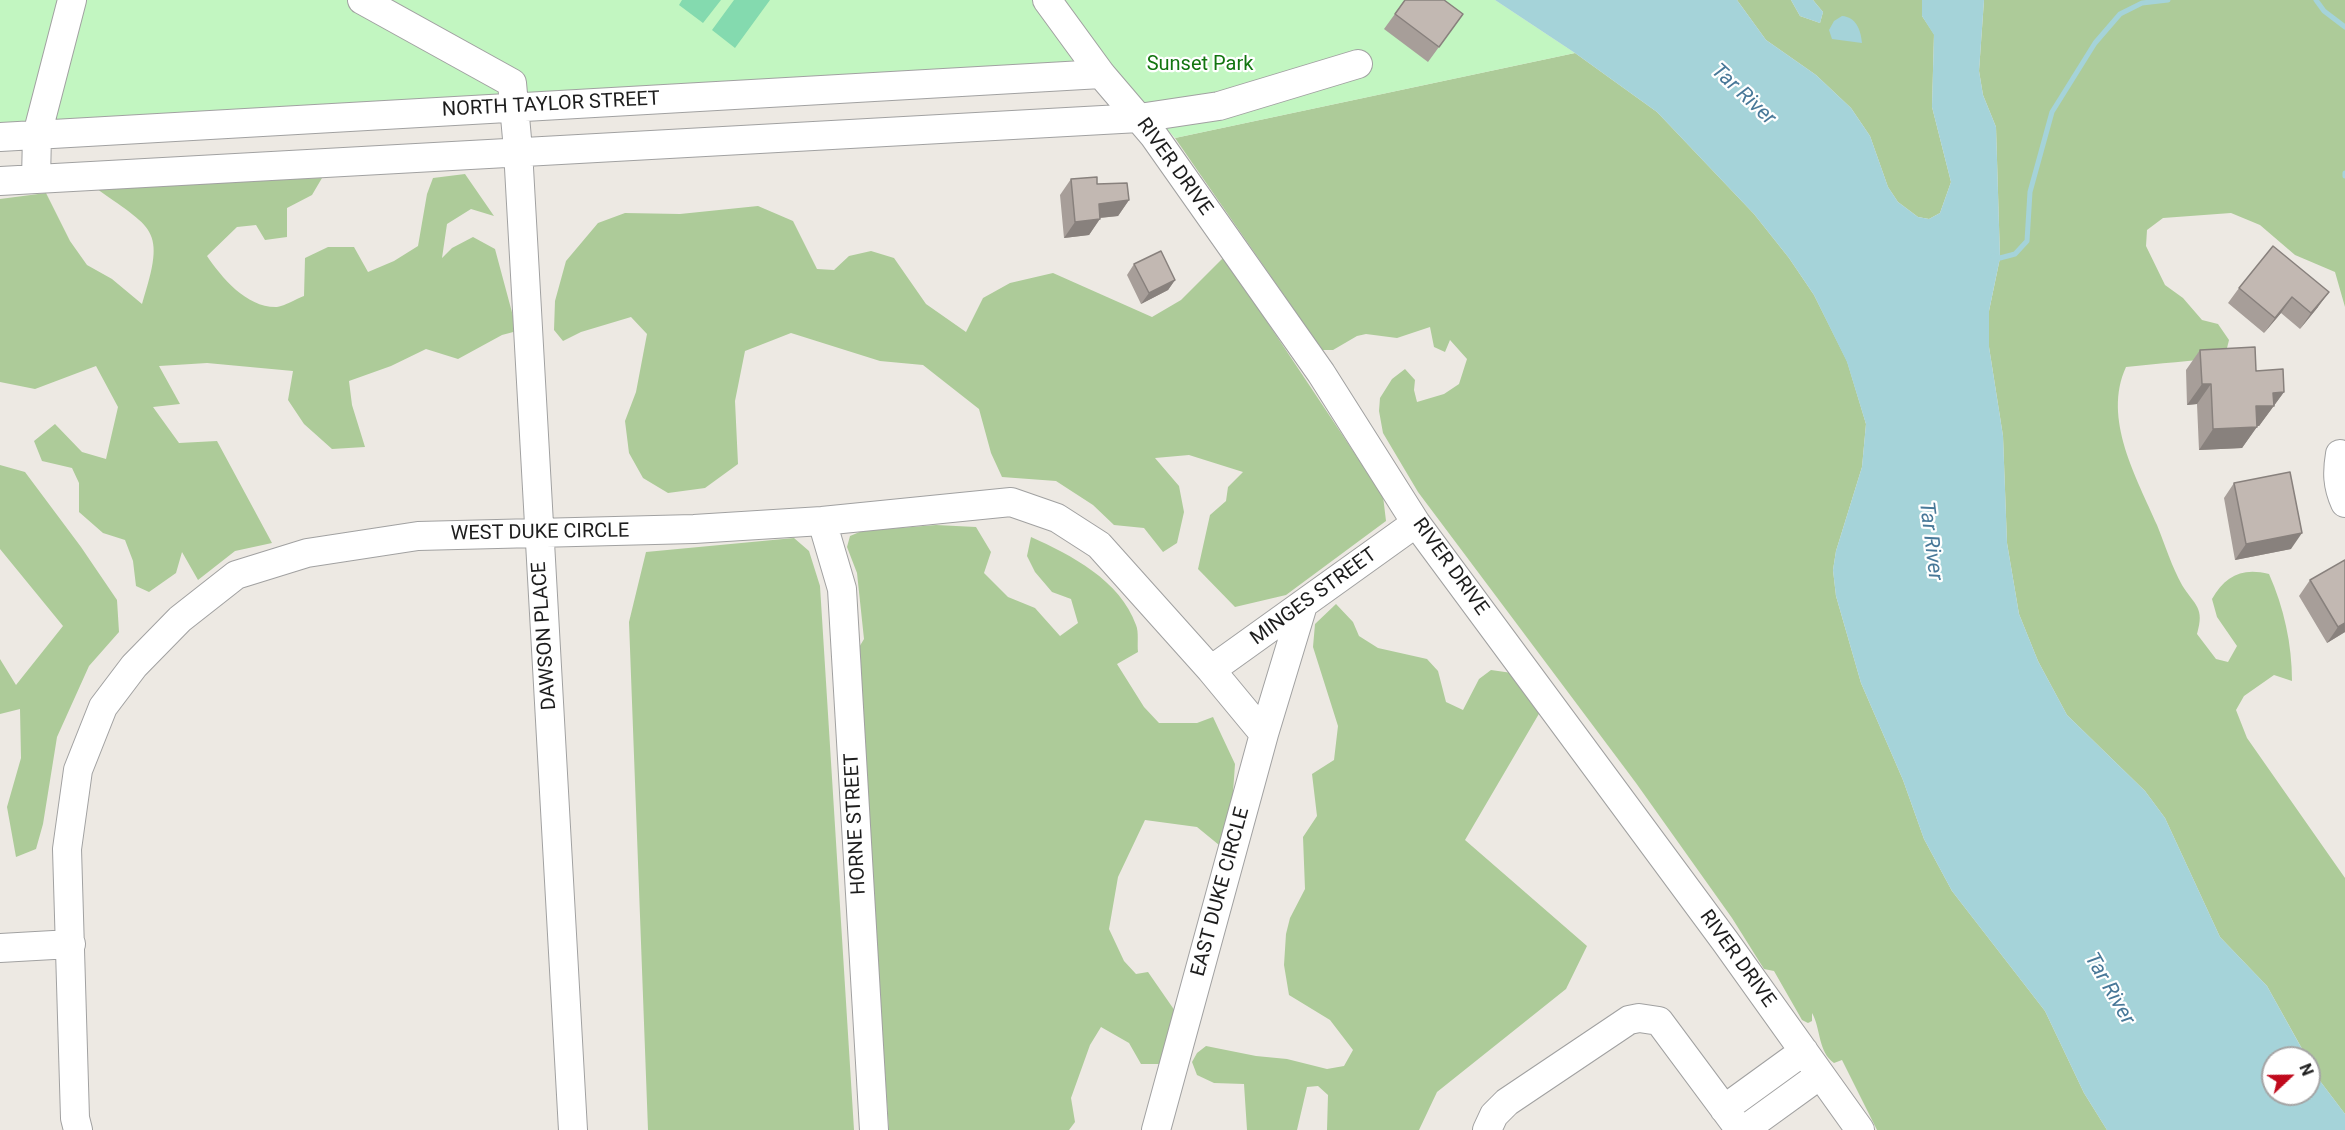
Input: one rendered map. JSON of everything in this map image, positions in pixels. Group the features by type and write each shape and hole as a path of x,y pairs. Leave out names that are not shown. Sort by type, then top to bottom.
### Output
{"street":[{"path":"36,179 37,135 72,0"},
{"name":"DAWSON PLACE","path":"362,0 512,83 518,150 573,1130"},
{"name":"RIVER DRIVE","path":"1047,0 1101,74 1139,118 1321,373 1416,523 1860,1130"},
{"path":"0,181 518,150 1139,118 1219,106 1358,64"},
{"name":"NORTH TAYLOR STREET","path":"0,137 1101,74"},
{"path":"2340,454 2337,471 2338,488 2345,503"},
{"name":"WEST DUKE CIRCLE","path":"70,944 67,849 78,770 103,707 134,666 180,619 236,575 307,553 418,536 538,535 822,521 1011,502 1057,518 1099,545 1211,670"},
{"name":"HORNE STREET","path":"822,521 842,588 874,1130"},
{"name":"MINGES STREET","path":"1211,670 1416,523"},
{"name":"EAST DUKE CIRCLE","path":"1156,1130 1264,734 1303,604"},
{"path":"1211,670 1264,734"},
{"path":"0,948 70,944 75,1118 78,1130"},
{"path":"1487,1130 1494,1115 1507,1102 1629,1020 1639,1018 1659,1021 1736,1123"},
{"path":"1736,1123 1803,1051"},
{"path":"1736,1123 1820,1075"}],"green space":[{"name":"Sunset Park","path":"0,0 1495,0 1575,53 1175,138 1110,64 0,127"},
{"path":"682,0 721,0 703,23 679,5"},
{"path":"734,0 770,0 735,48 712,30"},
{"path":"1737,0 1791,0 1800,16 1820,23 1823,12 1813,0 1922,0 1922,16 1934,34 1932,107 1951,182 1940,213 1929,219 1918,217 1898,202 1888,187 1870,136 1851,108 1816,75 1766,40"},
{"path":"1984,0 2345,0 2345,307 2335,272 2295,255 2260,225 2231,213 2163,218 2147,230 2146,246 2165,285 2183,298 2202,320 2218,324 2229,340 2225,356 2126,367 2120,387 2118,407 2120,427 2132,468 2178,578 2199,612 2197,634 2216,659 2228,662 2237,646 2217,617 2212,599 2223,584 2235,575 2243,573 2269,574 2279,600 2289,640 2292,681 2274,675 2244,696 2236,710 2247,738 2345,878 2345,1114 2321,1082 2321,1046 2300,1046 2267,986 2220,937 2165,818 2145,791 2067,715 2038,661 2019,614 2007,543 2003,436 1989,347 1989,311 2000,258 1996,127 1983,95 1979,71"},
{"path":"1575,53 1657,112 1754,214 1789,258 1814,295 1847,361 1866,424 1862,467 1836,551 1833,570 1836,596 1861,683 1903,780 1924,839 1952,891 2045,1011 2084,1093 2107,1130 1877,1130 1842,1060 1834,1063 1825,1053 1812,1013 1812,1021 1808,1023 1802,1020 1774,971 1764,969 1732,918 1636,783 1418,492 1383,433 1379,411 1380,398 1392,379 1405,369 1415,380 1414,390 1417,402 1444,394 1459,384 1467,359 1450,340 1445,352 1434,347 1430,327 1397,338 1366,334 1357,336 1333,350 1322,350 1175,138"},
{"path":"465,174 494,216 471,209 447,224 442,258 452,248 473,237 495,249 517,331 502,335 458,359 426,349 391,366 349,381 352,405 365,447 332,449 304,424 288,400 293,371 207,363 159,366 180,404 153,407 179,443 217,441 272,543 235,551 198,580 182,552 176,573 149,592 136,586 133,561 125,540 103,533 79,512 79,483 72,468 42,461 34,441 55,424 82,452 106,459 118,407 96,366 35,389 0,382 0,199 46,193 70,241 87,265 112,279 142,304 153,259 153,244 149,232 129,212 93,186 322,178 312,195 287,208 287,237 265,240 256,225 237,227 207,256 236,290 256,303 277,307 304,296 305,258 328,247 354,247 368,272 394,261 418,246 427,194 433,178"},
{"path":"758,206 793,221 817,269 834,270 849,256 871,251 894,258 926,304 966,332 983,298 1010,283 1053,273 1152,317 1181,300 1224,257 1383,496 1386,521 1286,595 1235,607 1198,569 1210,515 1226,501 1228,487 1243,472 1189,455 1155,458 1179,486 1184,512 1177,543 1163,552 1144,528 1114,525 1093,505 1056,481 1002,477 991,453 979,409 923,365 880,361 791,333 745,351 735,401 738,464 705,488 668,493 643,478 629,453 625,421 636,392 647,334 631,317 581,332 563,341 554,330 555,301 566,261 598,223 625,213 680,214"},
{"path":"0,465 25,472 81,547 117,600 119,632 89,666 57,737 43,824 36,849 16,857 7,807 21,758 20,709 0,714 0,659 16,685 63,626 0,549"},
{"path":"936,525 976,527 991,552 984,573 1008,597 1035,608 1060,636 1078,623 1071,599 1052,592 1035,572 1027,556 1031,537 1078,561 1106,582 1129,609 1136,625 1138,652 1117,664 1144,707 1159,723 1197,723 1213,717 1235,764 1232,807 1219,845 1197,827 1145,820 1118,877 1109,929 1124,961 1136,974 1148,972 1175,1011 1159,1064 1141,1064 1129,1043 1101,1027 1090,1045 1071,1098 1075,1122 1069,1130 889,1130 855,654 864,639 857,573 847,547 850,536 862,531"},
{"path":"794,538 809,551 820,586 854,1130 648,1130 629,622 646,552"},
{"path":"1336,604 1353,622 1359,636 1378,648 1427,659 1438,671 1446,702 1463,710 1479,679 1491,670 1512,673 1540,712 1465,840 1587,946 1566,989 1437,1092 1419,1130 1327,1130 1328,1095 1318,1086 1307,1087 1297,1130 1247,1130 1244,1084 1214,1083 1197,1075 1192,1062 1197,1053 1206,1046 1256,1056 1287,1059 1327,1069 1344,1066 1353,1050 1330,1020 1289,995 1284,965 1286,934 1290,918 1305,889 1303,837 1317,816 1312,774 1334,760 1338,726 1313,647 1315,624"}],"water":[{"name":"Tar River","path":"1495,0 1737,0 1766,40 1816,75 1851,108 1870,136 1888,187 1898,202 1918,217 1929,219 1940,213 1951,182 1932,107 1934,35 1922,16 1922,0 1984,0 1979,71 1983,95 1996,127 2000,258 1989,311 1989,347 2003,436 2007,543 2019,614 2038,661 2067,715 2145,791 2165,818 2220,937 2267,986 2300,1046 2261,1046 2261,1106 2321,1106 2321,1082 2345,1114 2345,1130 2107,1130 2084,1093 2045,1011 1952,891 1924,839 1903,780 1861,683 1836,596 1833,570 1836,551 1862,467 1866,424 1847,362 1814,295 1789,258 1754,214 1657,112 1575,53"},
{"path":"1791,0 1813,0 1823,12 1820,23 1800,16"},
{"path":"1842,16 1851,19 1857,25 1862,43 1832,39 1829,30 1834,21"}],"building":[{"path":"1405,0 1444,0 1463,14 1439,47 1395,14"},
{"path":"1097,177 1097,184 1127,183 1129,200 1099,204 1100,219 1075,222 1071,179"},
{"path":"2273,246 2329,292 2311,313 2292,297 2275,318 2239,288"},
{"path":"1161,251 1175,280 1149,293 1134,264"},
{"path":"2255,347 2256,371 2283,369 2284,392 2273,393 2274,406 2256,406 2257,427 2213,429 2211,384 2202,384 2200,350"},
{"path":"2290,472 2302,533 2246,544 2234,483"},
{"path":"2345,560 2345,623 2338,627 2310,580"}],"waterway":[{"path":"1993,256 2000,258 2015,254 2027,241 2030,192 2052,112 2095,43 2120,14 2142,3 2168,0"},
{"path":"2316,0 2324,11 2345,27"}]}
